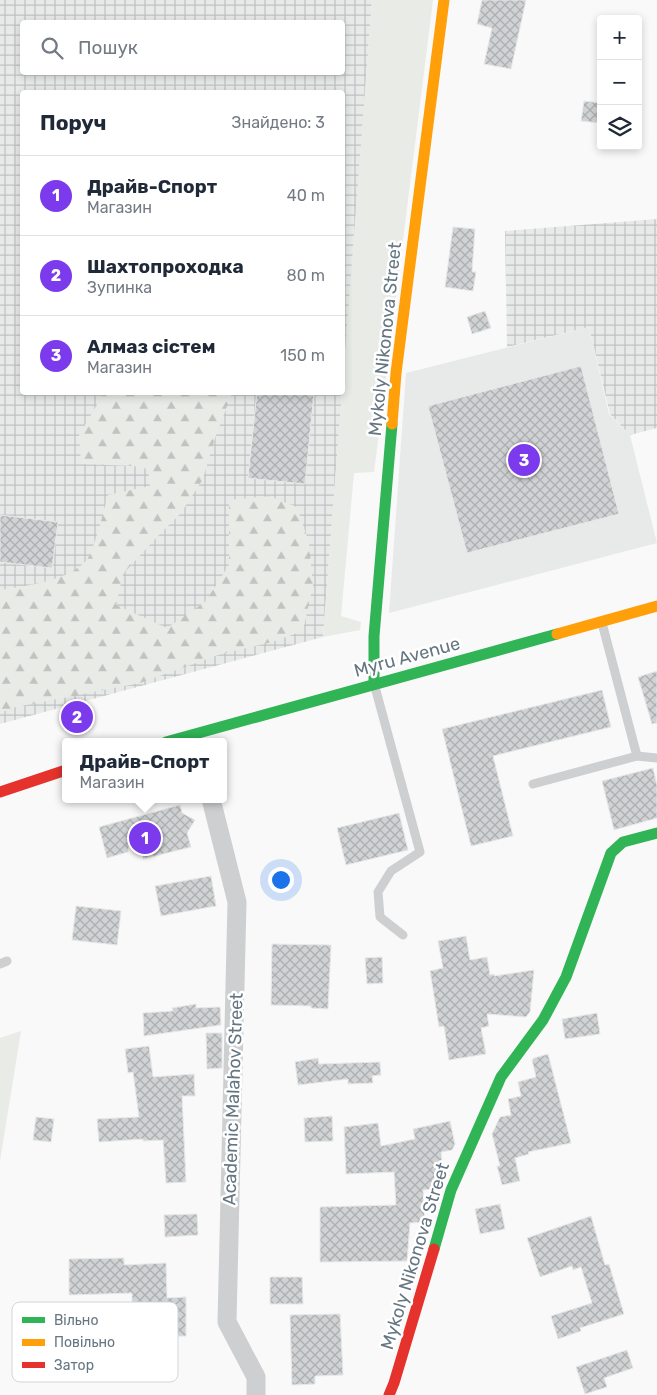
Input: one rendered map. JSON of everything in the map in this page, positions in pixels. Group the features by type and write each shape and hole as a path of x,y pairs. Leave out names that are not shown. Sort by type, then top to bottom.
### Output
{"street":[{"name":"Mykoly Nikonova Street","path":"374,684 374,636 396,373 444,0"},
{"name":"Myru Avenue","path":"196,738 374,684 657,606"},
{"path":"0,792 62,771"},
{"name":"Academic Malahov Street","path":"212,803 237,902 227,1322 256,1377 256,1395"},
{"name":"Mykoly Nikonova Street","path":"389,1395 451,1190 501,1077 543,1020 566,977 610,853 623,842 657,833"}],"lane":[{"path":"602,621 637,756"},
{"path":"374,684 420,852 391,870 378,892 380,917 402,935"},
{"path":"533,784 637,756 657,758"}],"shaded area":[{"path":"0,0 372,0 345,362 345,90 20,90 20,395 342,395 323,637 0,724"},
{"path":"657,219 657,428 630,435 610,414 589,327 507,347 505,231"},
{"path":"589,327 609,414 630,435 657,543 389,613 406,373"}],"green space":[{"path":"372,0 433,0 374,472 354,473 341,616 361,622 360,630 323,637 342,395 345,395 345,351"},
{"path":"103,395 231,395 214,441 203,479 181,513 123,574 116,605 167,628 205,602 229,565 229,500 269,496 297,507 309,543 313,585 303,631 272,642 221,654 140,683 16,707 0,713 0,590 46,582 78,568 86,561 92,549 108,495 150,486 148,469 134,466 81,464 79,435"},
{"path":"21,1031 0,1161 0,1038"}],"building":[{"path":"482,0 526,0 511,69 484,64 492,28 477,24"},
{"path":"584,101 597,103 597,123 581,121"},
{"path":"453,227 475,229 472,272 476,272 473,291 445,287"},
{"path":"485,311 491,328 472,334 467,317"},
{"path":"581,366 619,514 467,553 428,406"},
{"path":"257,395 314,395 305,484 248,478"},
{"path":"0,515 58,522 52,568 0,562"},
{"path":"657,671 657,723 652,724 638,677"},
{"path":"602,690 611,727 493,756 513,836 471,846 442,729"},
{"path":"653,768 657,785 657,818 614,830 602,781"},
{"path":"180,805 182,813 195,820 187,833 191,847 143,859 143,846 129,846 128,852 107,858 99,827"},
{"path":"399,813 408,850 346,865 337,828"},
{"path":"211,876 216,906 161,916 155,886"},
{"path":"76,906 121,911 117,945 72,940"},
{"path":"466,936 470,960 487,957 490,975 534,970 530,1012 526,1017 487,1014 489,1026 481,1028 486,1054 449,1060 444,1026 439,1027 430,971 443,968 438,941"},
{"path":"272,944 331,945 328,1009 311,1008 311,1006 271,1005"},
{"path":"382,957 383,983 367,984 365,958"},
{"path":"196,1004 196,1008 220,1007 221,1025 144,1036 143,1013 173,1011 172,1008"},
{"path":"597,1013 600,1034 565,1039 562,1019"},
{"path":"206,1033 222,1033 222,1068 207,1069"},
{"path":"149,1046 153,1077 194,1074 195,1096 182,1096 186,1182 166,1183 163,1140 143,1141 143,1139 99,1142 97,1119 139,1117 133,1072 128,1073 125,1049"},
{"path":"548,1054 571,1143 528,1152 529,1154 515,1158 520,1181 502,1185 497,1166 500,1166 492,1134 500,1117 511,1115 508,1099 521,1096 518,1082 536,1077 532,1060"},
{"path":"318,1058 319,1064 380,1062 381,1075 372,1076 373,1083 348,1084 348,1079 298,1085 295,1062"},
{"path":"332,1116 333,1141 305,1142 304,1118"},
{"path":"36,1117 54,1119 51,1142 33,1140"},
{"path":"450,1121 455,1144 452,1150 441,1152 443,1171 436,1189 423,1190 425,1222 410,1223 407,1261 320,1262 320,1207 396,1205 394,1172 346,1174 344,1127 378,1123 381,1146 415,1139 413,1129"},
{"path":"500,1204 505,1229 480,1234 475,1209"},
{"path":"197,1214 198,1235 165,1237 164,1215"},
{"path":"591,1216 605,1265 609,1264 624,1314 580,1328 581,1331 558,1339 551,1316 592,1303 581,1267 573,1270 572,1266 540,1277 527,1238"},
{"path":"124,1258 124,1265 166,1263 167,1298 186,1297 186,1336 178,1336 178,1302 132,1302 132,1293 69,1295 69,1259"},
{"path":"270,1277 302,1277 303,1304 270,1304"},
{"path":"340,1314 343,1375 315,1376 315,1384 292,1385 290,1315"},
{"path":"627,1350 633,1368 604,1378 607,1387 585,1394 576,1367"}],"traffic: fast":[{"path":"374,684 374,636 392,424"},
{"path":"180,738 557,634"},
{"path":"434,1249 451,1190 501,1077 543,1020 566,977 611,853 623,842 657,833"}],"traffic: slow":[{"path":"392,424 396,373 444,0"},
{"path":"557,634 657,606"}],"traffic: jam":[{"path":"0,792 62,771"},
{"path":"389,1395 434,1249"}],"place":[{"name":"Алмаз сістем","path":"524,460"},
{"name":"Шахтопроходка","path":"77,717"},
{"name":"Драйв-Спорт","path":"145,838"}]}
